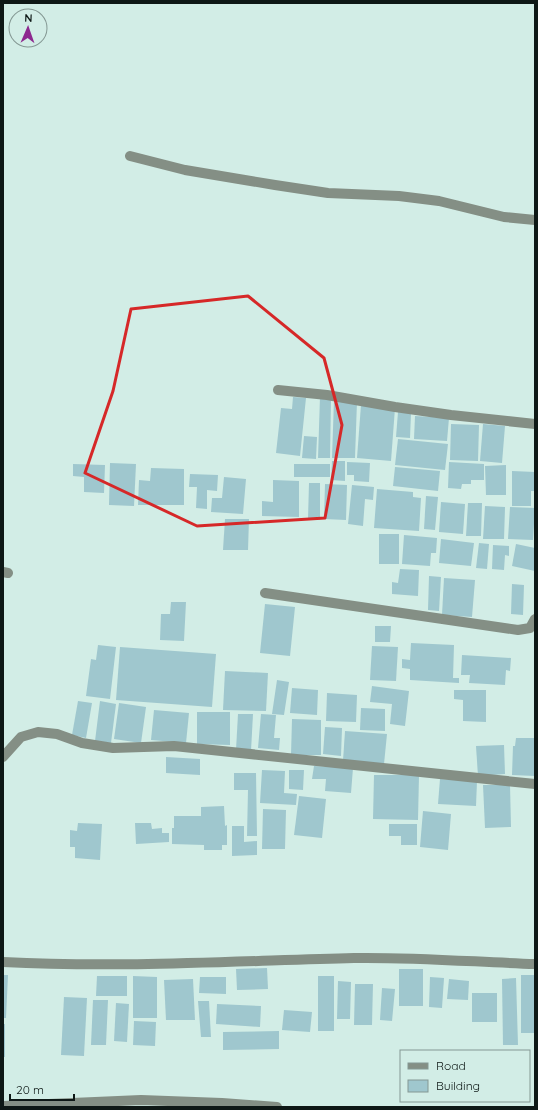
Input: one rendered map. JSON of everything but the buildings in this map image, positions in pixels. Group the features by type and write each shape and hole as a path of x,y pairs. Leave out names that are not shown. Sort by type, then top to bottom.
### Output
{"street":[{"path":"130,156 184,170 276,185 328,193 399,196 439,201 504,216 535,220"},
{"path":"278,390 327,394 395,407 535,424"},
{"path":"265,593 518,630 530,628 535,619"},
{"path":"3,757 21,737 38,732 57,734 82,743 113,748 174,746 535,784"},
{"path":"3,962 43,964 176,964 355,958 444,959 535,964"},
{"path":"3,1106 141,1100 277,1107"}],"highlighted area":[{"path":"248,296 324,358 342,425 325,518 197,526 85,473 113,391 131,309"}]}
